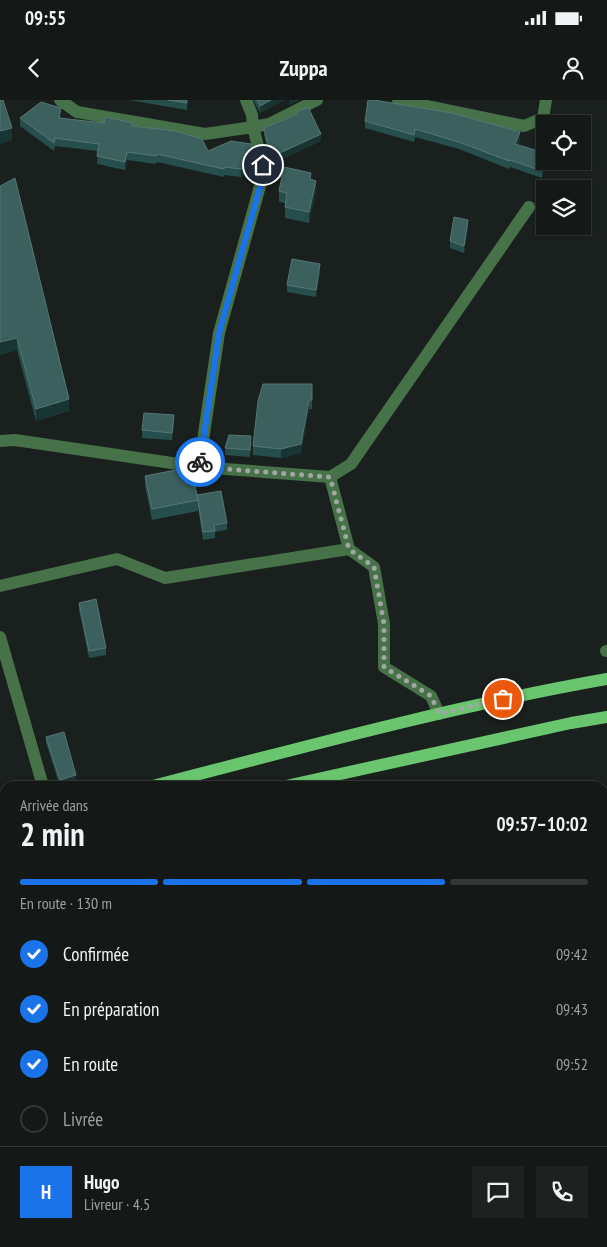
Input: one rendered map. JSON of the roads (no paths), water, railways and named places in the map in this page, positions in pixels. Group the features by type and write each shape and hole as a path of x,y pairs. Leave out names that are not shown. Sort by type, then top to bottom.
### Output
{"main road":[{"path":"173,781 439,714 607,679"},
{"path":"308,781 571,722 607,716"}],"street":[{"path":"60,100 77,112 205,134 269,124 317,100"},
{"path":"199,467 219,333 262,180 263,165 252,115 246,100"},
{"path":"398,100 524,126 543,118 546,100"},
{"path":"0,441 15,440 199,467 330,477 351,464 529,208"},
{"path":"330,477 349,549 374,567 384,624 384,667 431,696 439,714"},
{"path":"0,586 117,559 165,578 349,549"},
{"path":"0,637 5,676 41,781"}]}
